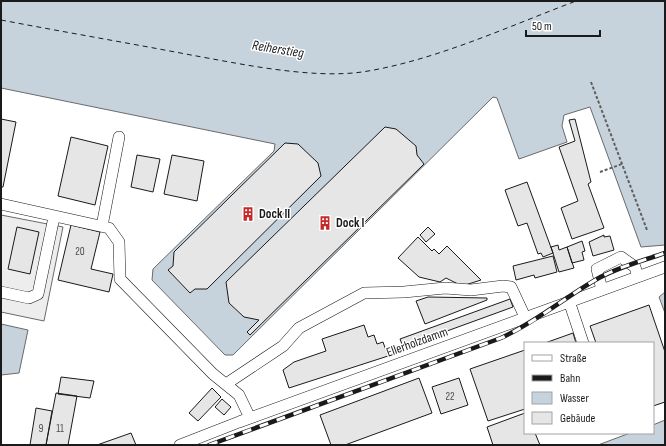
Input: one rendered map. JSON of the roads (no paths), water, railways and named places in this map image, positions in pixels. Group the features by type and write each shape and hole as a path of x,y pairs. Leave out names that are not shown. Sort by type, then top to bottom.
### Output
{"street":[{"path":"102,226 119,136"},
{"path":"1,204 109,228 119,242 120,279 239,395 250,418"},
{"path":"1,292 30,298 38,294 54,216"},
{"path":"602,290 597,268 621,257 635,267 638,277"},
{"name":"Ellerholzdamm","path":"180,445 525,317 665,268"},
{"path":"226,384 283,346 298,328 364,293 404,292 445,288 471,290 504,286 511,288 525,317"},
{"path":"569,301 583,342"}],"water":[{"name":"Reiherstieg","path":"1,1 665,1 665,245 641,247 590,107 564,115 562,126 567,142 519,159 497,98 493,97 233,355 225,355 152,280 153,269 274,151 275,144 1,88"},
{"path":"665,292 665,313 659,297"},
{"path":"1,324 28,330 19,373 1,375"},
{"path":"665,420 665,445 598,445 627,434 654,434 654,425"}],"railway":[{"path":"209,445 501,338 526,325 597,279 622,268 665,253"}],"place":[{"name":"Dock II","path":"248,214"},
{"name":"Dock I","path":"325,223"}]}
